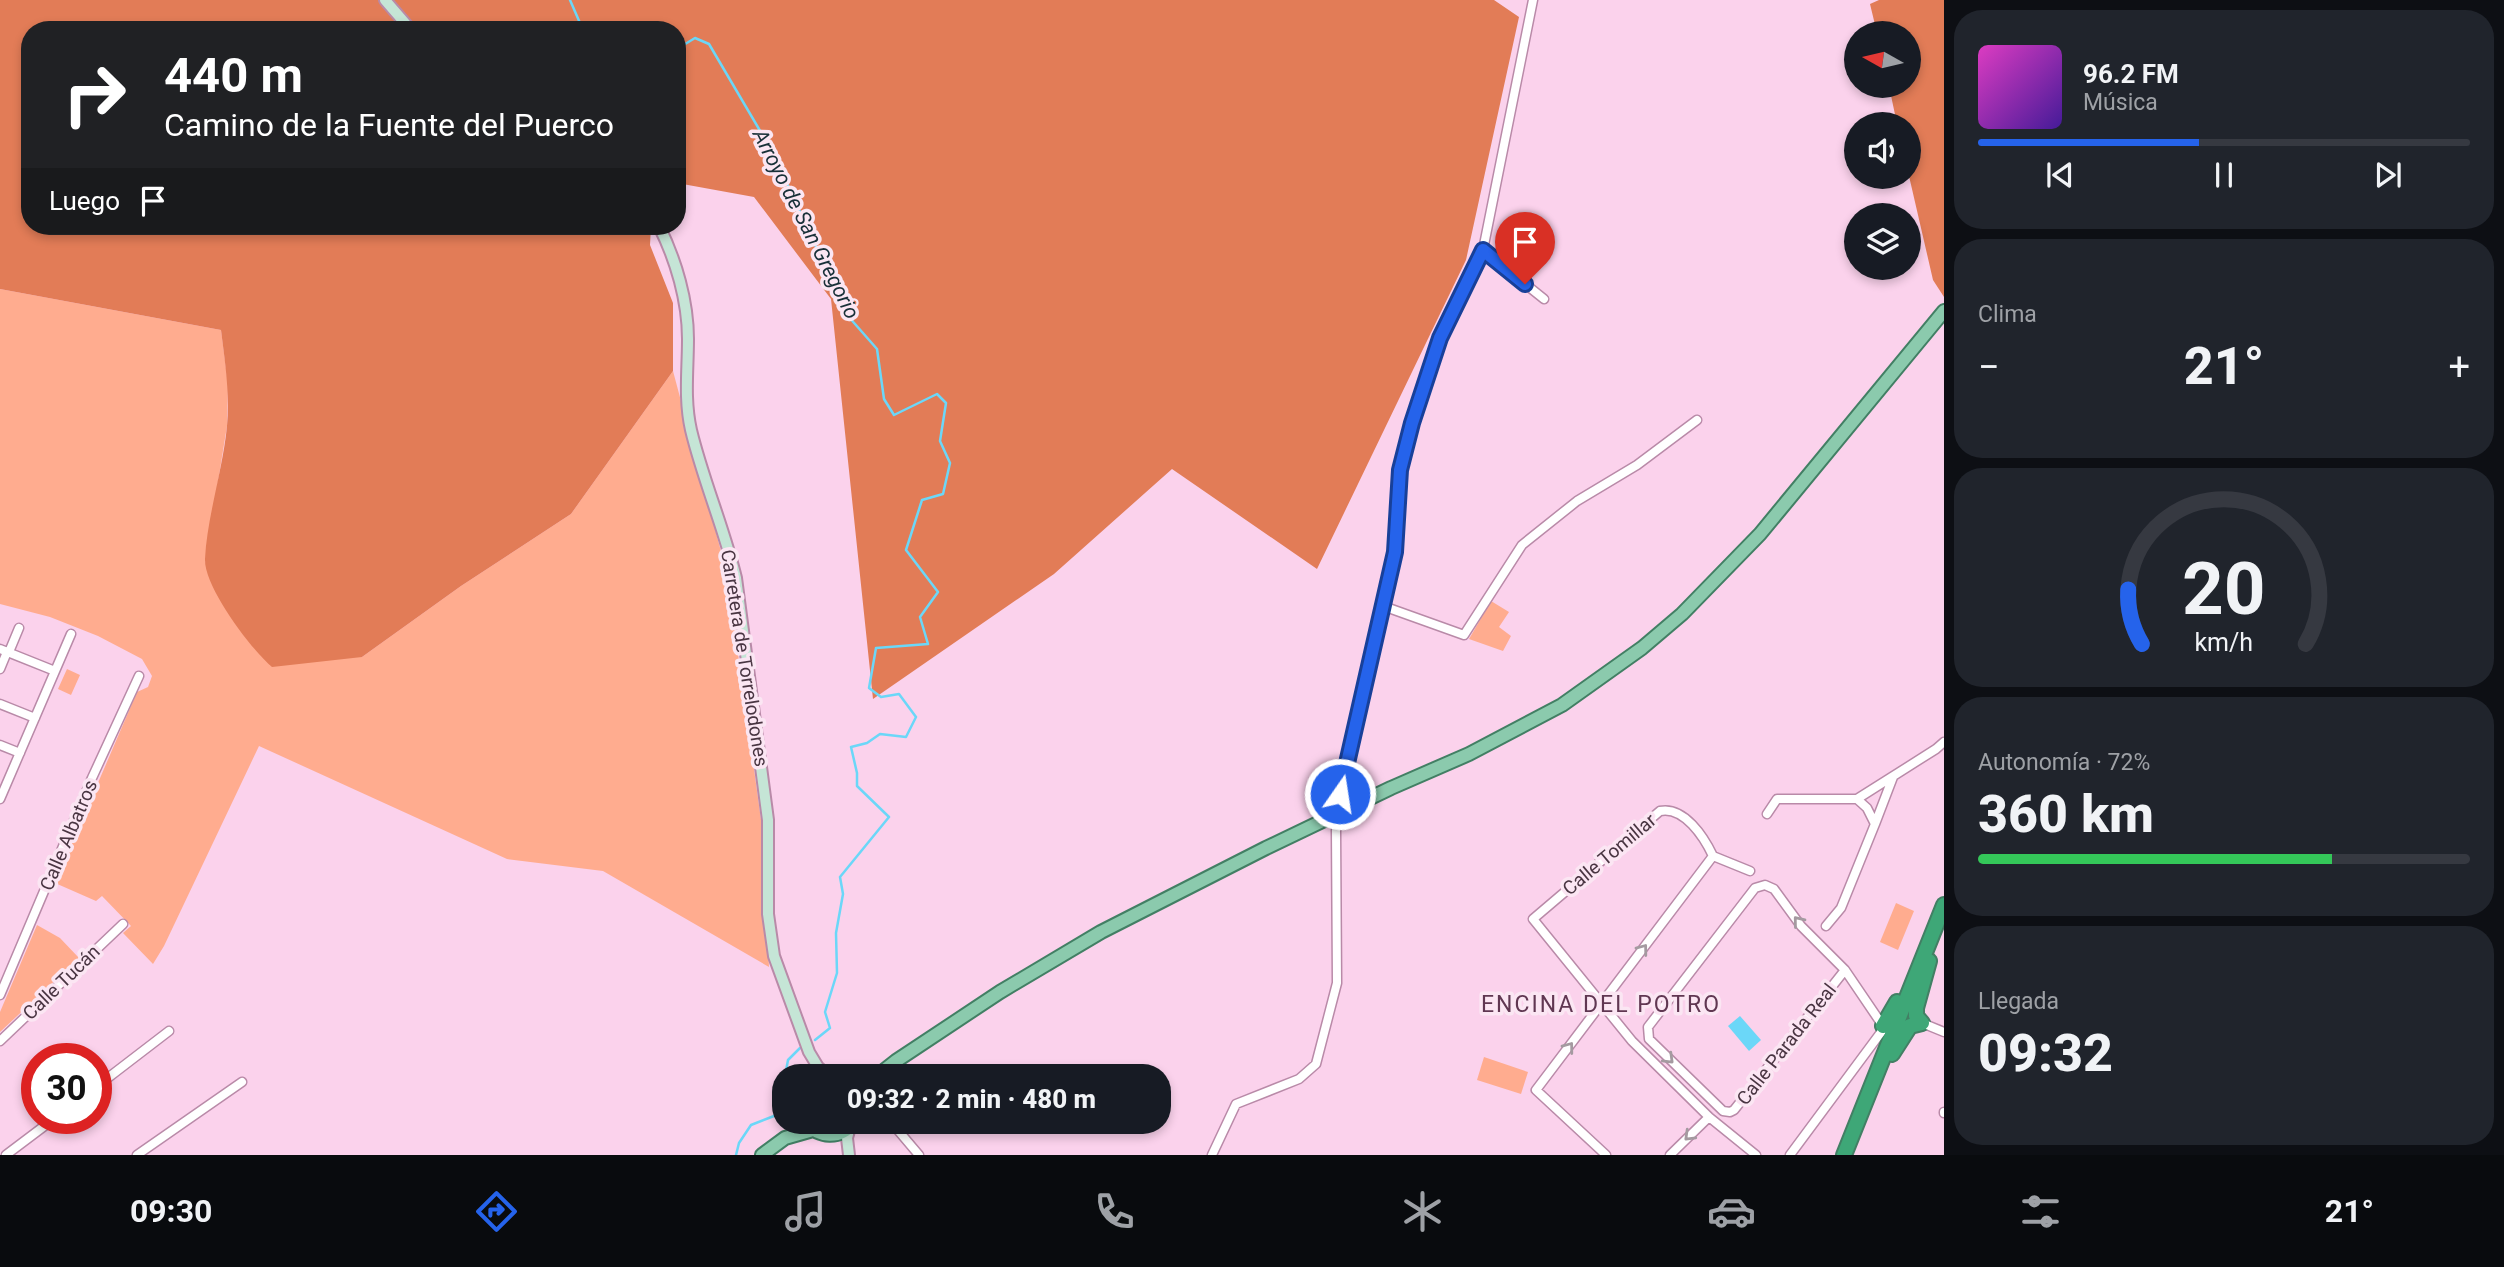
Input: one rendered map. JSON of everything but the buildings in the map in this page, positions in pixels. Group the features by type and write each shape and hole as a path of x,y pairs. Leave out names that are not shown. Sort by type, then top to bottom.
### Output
{"highway":[{"path":"1844,1155 1944,905"},
{"path":"1852,1155 1944,925"},
{"path":"1892,1054 1910,1027 1922,1023 1916,1016 1916,1008 1929,961"},
{"path":"1883,1026 1913,982"}],"main road":[{"path":"385,0 403,21"},
{"name":"Carretera de Torrelodones","path":"662,235 676,270 686,308 688,339 685,380 691,431 728,544 736,578 768,820 768,914 774,956 809,1052 816,1064"},
{"path":"894,1064 1000,992 1101,932 1266,848 1469,754 1562,705 1642,648 1682,614 1760,534 1944,311"},
{"name":"Carretera de Torrelodones","path":"809,1052 810,1064"},
{"path":"785,1138 788,1134"},
{"path":"762,1155 793,1134"},
{"path":"829,1135 834,1134"},
{"path":"847,1155 848,1134"},
{"path":"829,1135 847,1155"}],"street":[{"path":"1340,794 1395,552 1400,470 1412,423 1440,338 1483,250 1533,0"},
{"path":"1483,250 1544,299"},
{"path":"1383,606 1464,635 1522,545 1577,501 1637,465 1697,420"},
{"path":"0,669 5,651 19,628"},
{"path":"0,799 2,787 20,753 71,634"},
{"path":"5,651 55,671"},
{"name":"Calle Albatros","path":"0,995 92,778 139,676"},
{"path":"0,704 35,718"},
{"path":"1767,814 1777,799 1857,799 1936,750 1944,742"},
{"path":"0,745 20,753"},
{"path":"1826,926 1841,908 1893,777"},
{"path":"1857,799 1867,808 1875,824"},
{"name":"Calle Tomillar","path":"1602,1003 1533,919 1660,811 1668,809 1678,814 1704,836 1713,856"},
{"path":"1212,1155 1236,1104 1299,1079 1316,1064 1337,983 1336,830"},
{"path":"1606,1155 1536,1090 1713,856 1751,871"},
{"name":"Calle Parada Real","path":"1845,970 1730,1112 1723,1111 1649,1039 1648,1027 1755,888 1765,885 1774,889 1801,926 1845,970 1883,1026"},
{"name":"Calle Tucán","path":"0,1041 123,924"},
{"path":"1602,1003 1632,1041 1709,1116 1756,1155"},
{"path":"1922,1023 1944,1032"},
{"path":"1790,1155 1882,1031 1883,1026"},
{"path":"112,1075 170,1031"},
{"path":"137,1155 242,1082"},
{"path":"1670,1155 1709,1116"},
{"path":"6,1155 34,1134"},
{"path":"901,1134 919,1155"}],"shaded area":[{"path":"0,0 1494,0 1519,17 1466,260 1317,569 1172,469 1054,574 873,699 831,299 754,197 686,185 686,21 21,21 21,235 651,235 650,245 673,303 673,371 571,514 461,586 362,657 272,667 230,617 212,585 205,559 206,543 228,414 221,330 0,289"},
{"path":"1879,0 1944,0 1944,297 1933,280 1921,228 1921,203 1915,203 1912,189 1921,189 1921,112 1894,112 1892,98 1922,98 1922,21 1874,21 1870,4"},
{"path":"0,289 221,330 228,384 227,426 205,562 362,657 461,586 571,514 673,371 727,574 762,827 769,967 603,871 507,859 259,746 153,964 123,933 131,926 102,896 96,901 55,883 137,692 148,687 152,676 142,659 98,636 50,617 0,604"},
{"path":"1491,601 1509,612 1499,627 1511,636 1503,651 1469,639"},
{"path":"67,669 80,675 71,695 58,689"},
{"path":"1896,903 1914,911 1898,950 1880,942"},
{"path":"37,925 60,938 79,958 0,1032 0,1012"},
{"path":"1484,1057 1528,1072 1521,1094 1477,1080"}],"water":[{"path":"1740,1016 1761,1040 1749,1051 1728,1026"}],"waterway":[{"name":"Arroyo de San Gregorio","path":"570,0 579,21"},
{"name":"Arroyo de San Gregorio","path":"686,44 695,38 709,44 772,151 848,316 877,349 884,399 894,415 937,394 946,403 940,441 950,463 943,494 922,500 906,550 938,592 920,617 928,644 876,648 869,688 881,697 899,694 916,717 906,737 880,734 867,743 851,747 857,786 889,817 840,877 843,894 836,933 837,973 825,1012 830,1028 815,1040"},
{"name":"Arroyo de San Gregorio","path":"787,1064 800,1048"},
{"name":"Arroyo de San Gregorio","path":"736,1155 739,1143 751,1125 772,1117"}],"district":[{"name":"ENCINA DEL POTRO","path":"1601,1004"}],"route":[{"path":"1340,794 1395,552 1400,470 1412,423 1440,338 1483,250 1525,284"}]}
